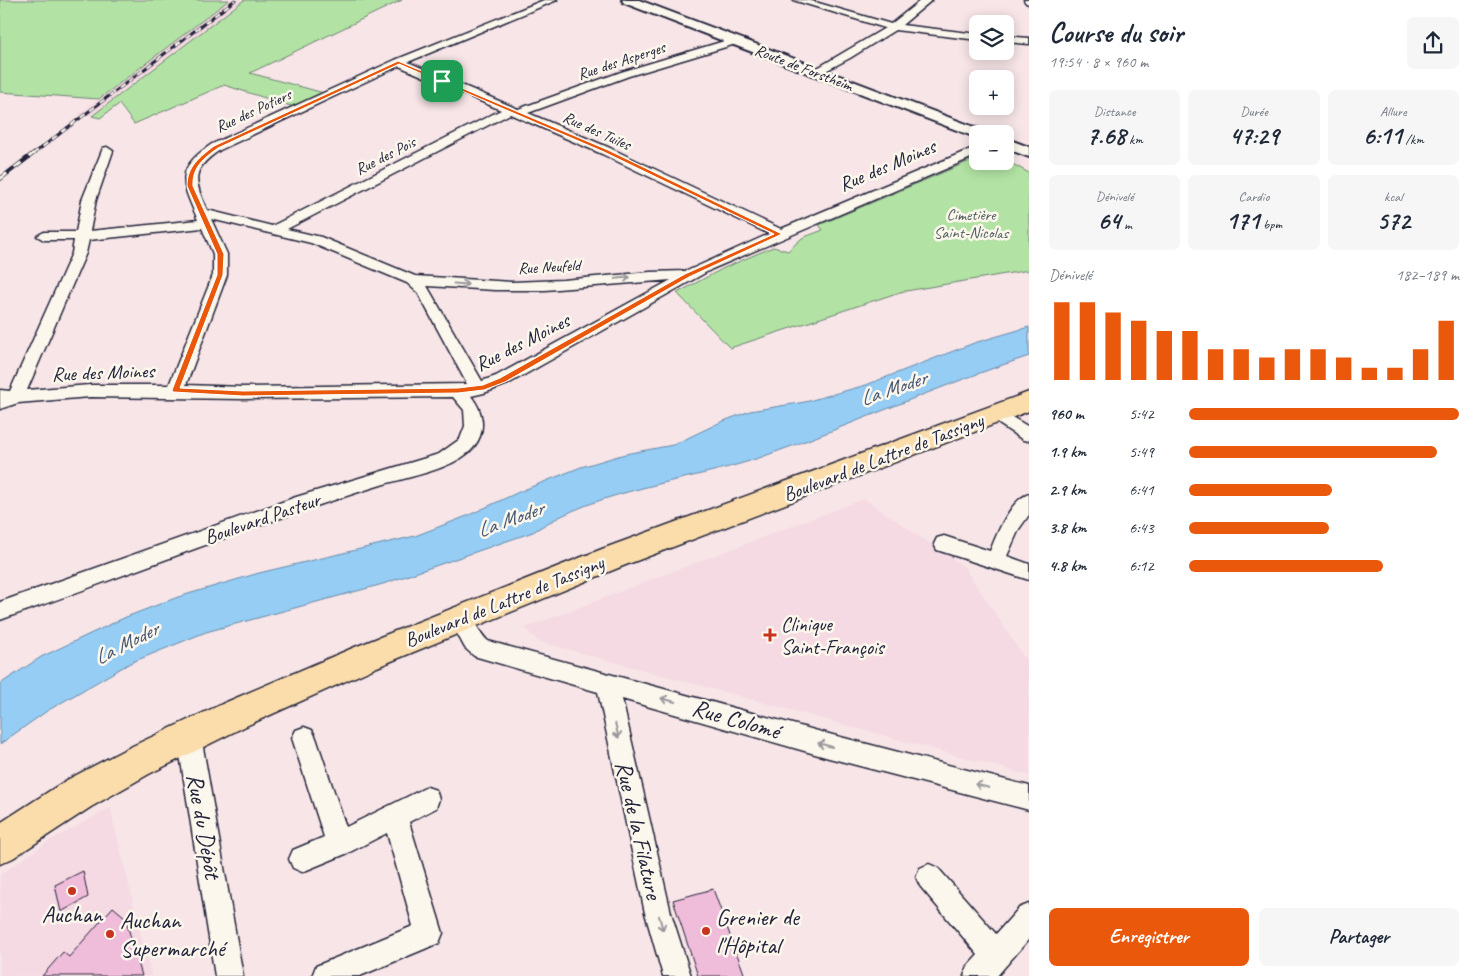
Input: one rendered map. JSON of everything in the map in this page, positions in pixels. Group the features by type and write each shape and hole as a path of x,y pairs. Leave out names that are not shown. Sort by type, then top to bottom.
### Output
{"main road":[{"name":"Boulevard de Lattre de Tassigny","path":"0,845 103,779 189,736 459,617 1029,401"}],"street":[{"name":"Rue des Potiers","path":"175,390 220,275 220,254 192,193 189,181 194,166 202,156 227,141 398,62 552,0"},
{"name":"Route de Forstheim","path":"628,0 969,130"},
{"path":"798,0 891,28 969,36"},
{"path":"818,72 891,28 927,0"},
{"path":"906,18 911,20 914,31"},
{"name":"Rue des Asperges","path":"513,111 735,40"},
{"path":"1014,40 1029,42"},
{"name":"Rue des Tuiles","path":"398,62 606,151 779,234"},
{"name":"Rue des Pois","path":"276,229 513,111"},
{"path":"1014,146 1029,152"},
{"path":"5,399 79,253 89,200 107,151"},
{"name":"Rue des Moines","path":"5,399 90,391 175,390 243,393 478,389 502,380 687,275 969,154"},
{"path":"44,236 83,236 204,218"},
{"name":"Rue Neufeld","path":"204,218 276,229 327,244 412,280 471,285 546,286 641,277 687,275"},
{"name":"Rue Neufeld","path":"412,280 424,291 478,389"},
{"name":"Boulevard Pasteur","path":"0,611 303,502 445,459 467,443 474,426 472,409 458,390"},
{"path":"996,414 1029,435"},
{"path":"995,561 1011,525 1029,501"},
{"path":"944,544 1029,572"},
{"name":"Rue Colomé","path":"459,617 473,641 482,649 829,746 1029,798"},
{"name":"Rue de la Filature","path":"607,683 658,913 677,976"},
{"name":"Rue du Dépôt","path":"189,736 230,976"},
{"path":"304,738 339,844"},
{"path":"302,859 339,844 427,799"},
{"path":"326,976 429,932 395,816"},
{"path":"929,877 996,955"},
{"path":"978,976 1029,918"}],"shaded area":[{"path":"229,0 244,0 92,116 79,114"},
{"name":"Clinique Saint-François","path":"864,499 963,566 1029,665 1029,775 538,641 525,628"},
{"path":"110,808 151,976 0,976 0,875 48,842"}],"green space":[{"path":"0,0 229,0 99,99 0,92"},
{"path":"244,0 402,0 250,73 324,93 294,107 224,85 134,124 119,104 100,118 92,116"},
{"name":"Cimetière Saint-Nicolas","path":"969,161 969,170 1014,170 1014,165 1029,173 1029,270 900,292 730,348 677,293 724,268 773,247 788,251 802,238 823,230 819,225"}],"water":[{"name":"La Moder","path":"1029,327 1029,356 961,380 759,458 586,505 559,517 533,532 383,584 206,632 130,663 47,711 0,744 0,684 41,657 126,617 178,597 259,573 415,536 581,467 625,454 673,445 721,422 750,411 805,402 866,385 974,343"}],"building":[{"name":"Auchan","path":"83,871 88,897 61,912 55,885"},
{"name":"Grenier de l'Hôpital","path":"713,889 745,976 698,976 673,900"},
{"name":"Auchan Supermarché","path":"113,907 125,917 142,976 42,976 63,952 69,957"}],"railway":[{"path":"33,154 235,0"},
{"path":"0,179 34,153"}],"place":[{"name":"Clinique Saint-François","path":"770,635"},
{"name":"Auchan","path":"72,891"},
{"name":"Grenier de l'Hôpital","path":"706,931"},
{"name":"Auchan Supermarché","path":"110,934"}],"route":[{"path":"398,62 442,81 606,151 779,234 687,275 502,380 484,387 469,390 243,393 175,390 220,275 220,254 192,193 189,181 194,166 202,156 216,147 398,62"}]}
